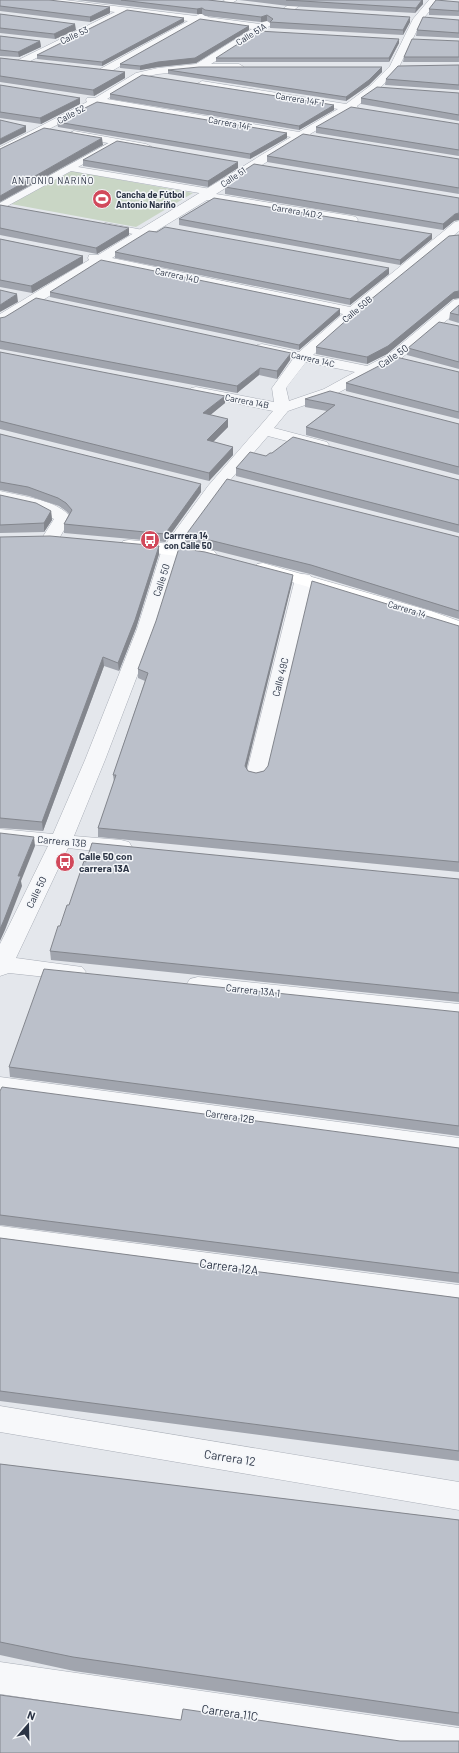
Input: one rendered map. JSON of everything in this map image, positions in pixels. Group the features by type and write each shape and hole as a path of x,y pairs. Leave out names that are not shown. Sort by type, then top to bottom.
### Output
{"main road":[{"path":"117,544 171,549 227,560"},
{"name":"Carrera 14","path":"249,564 425,615 459,627"}],"street":[{"path":"43,0 263,30"},
{"name":"Calle 51A","path":"199,67 263,30 302,0"},
{"path":"420,0 446,2"},
{"path":"208,1 230,2 242,5"},
{"name":"Calle 51","path":"0,320 208,194 300,135 348,107 374,88 394,67 408,39 414,18 433,1"},
{"path":"171,80 100,71 230,2"},
{"name":"Calle 53","path":"0,73 55,44 142,3"},
{"path":"273,9 304,11"},
{"path":"414,18 432,20"},
{"path":"76,25 91,27"},
{"path":"40,42 55,44"},
{"path":"0,60 43,65"},
{"path":"140,75 158,71 199,67 246,67"},
{"path":"379,67 409,67"},
{"name":"Calle 52","path":"0,151 97,101 140,75"},
{"name":"Carrera 14F 1","path":"194,83 363,109"},
{"path":"374,88 389,89"},
{"name":"Carrera 14F","path":"82,98 315,138"},
{"path":"22,126 154,148"},
{"path":"237,162 267,167"},
{"name":"Carrera 14D 2","path":"208,194 360,222"},
{"name":"Calle 50B","path":"283,382 303,356 403,271 452,237 459,225"},
{"path":"155,226 171,228"},
{"path":"430,234 452,237"},
{"name":"Carrera 14D","path":"85,256 353,312"},
{"path":"387,268 403,271"},
{"path":"14,295 50,303"},
{"name":"Calle 50","path":"0,966 61,841 95,760 146,629 171,549 219,484 283,408 329,392 393,358 459,303"},
{"path":"436,323 451,326"},
{"name":"Carrera 14C","path":"249,345 368,371"},
{"path":"393,358 408,362"},
{"path":"283,408 279,388 283,382 352,398"},
{"name":"Carrera 14B","path":"181,388 283,408"},
{"path":"263,430 338,450"},
{"path":"0,496 59,513 63,518 51,539"},
{"name":"Calle 49C","path":"256,775 304,579"},
{"name":"Carrera 13B","path":"0,836 139,848"},
{"path":"0,966 96,974"},
{"name":"Carrera 13A 1","path":"175,982 459,1012"},
{"name":"Carrera 12B","path":"0,1086 459,1147"},
{"name":"Carrera 12A","path":"0,1236 459,1296"},
{"name":"Carrera 12","path":"0,1419 459,1496"},
{"name":"Carrera 11C","path":"0,1678 459,1745"}],"lane":[{"path":"1,207 116,142"},
{"name":"Carrera 14D 2","path":"69,168 208,194"},
{"path":"1,207 16,209"},
{"path":"98,225 143,233"}],"green space":[{"name":"Cancha de Fútbol Antonio Nariño","path":"72,171 193,193 136,227 11,204"}],"building":[{"path":"0,0 49,0 110,7 90,17 0,6"},
{"path":"121,0 208,0 288,9 410,17 403,30 270,22 273,19 267,15 261,17 205,10 202,8 197,9"},
{"path":"286,0 422,0 416,8"},
{"path":"436,0 459,2 459,11 429,9"},
{"path":"127,10 184,18 102,62 37,55"},
{"path":"0,14 75,24 54,34 0,28"},
{"path":"423,17 459,20 459,33 417,30"},
{"path":"200,19 249,26 195,58 158,62 140,66 120,64"},
{"path":"258,31 399,39 389,58 216,58"},
{"path":"0,36 40,41 18,52 0,50"},
{"path":"412,39 459,41 459,57 404,57"},
{"path":"0,58 125,72 93,90 0,76"},
{"path":"459,65 459,85 386,79 398,66"},
{"path":"199,67 382,67 369,80 346,97 168,70"},
{"path":"142,75 334,105 299,126 110,94"},
{"path":"0,85 80,98 40,118 0,112"},
{"path":"377,87 459,93 459,115 361,98"},
{"path":"97,102 287,133 250,154 57,122"},
{"path":"351,107 459,124 459,150 316,127"},
{"path":"0,120 26,126 0,139"},
{"path":"44,128 102,138 0,196 0,149"},
{"path":"303,134 459,159 459,188 267,156"},
{"path":"117,141 238,162 208,181 83,160"},
{"path":"254,164 459,198 459,213 455,214 443,224 225,187 230,184 225,183"},
{"path":"214,198 432,234 400,260 179,219"},
{"path":"0,205 129,228 96,248 0,228"},
{"path":"165,227 389,268 350,299 115,252 149,231 157,232"},
{"path":"459,235 459,291 454,292 388,346 367,357 316,347 359,309 449,236"},
{"path":"0,239 83,256 31,286 0,280"},
{"path":"101,260 340,309 299,345 50,292"},
{"path":"0,290 17,294 0,305"},
{"path":"36,298 291,353 277,371 260,368 237,386 0,341 0,318 5,317"},
{"path":"459,305 459,315 450,313"},
{"path":"439,322 459,326 459,362 408,348"},
{"path":"0,352 225,396 203,413 228,419 207,440 233,447 209,473 0,421"},
{"path":"396,357 459,372 459,412 346,383"},
{"path":"330,391 459,424 459,467 306,427 335,405 305,399"},
{"path":"0,434 201,484 165,534 64,524 72,510 66,503 58,498 28,487 0,482"},
{"path":"293,437 459,480 459,525 236,468 250,452 266,456"},
{"path":"227,479 459,537 459,611 311,565 205,539 185,536"},
{"path":"0,495 36,503 51,511 44,523 0,525"},
{"path":"50,536 159,546 135,620 118,663 103,657 42,822 0,818 0,537"},
{"path":"179,548 205,552 293,575 245,766 248,771 256,773 264,771 268,766 312,581 459,626 459,862 98,828 116,775 113,775 148,673 138,669 156,621"},
{"path":"0,833 34,837 18,876 21,876 0,929"},
{"path":"92,843 459,879 459,993 50,951 58,926 60,926 67,905 69,905 84,861 86,862"},
{"path":"44,969 459,1012 459,1126 9,1067"},
{"path":"2,1087 459,1148 459,1273 0,1215 0,1091"},
{"path":"0,1238 459,1298 459,1451 0,1391"},
{"path":"0,1464 459,1520 459,1713 73,1657 0,1642"},
{"path":"0,1695 181,1720 183,1709 400,1741 459,1741 459,1753 0,1753"}],"place":[{"name":"Cancha de Fútbol Antonio Nariño","path":"102,199"},
{"name":"Carrrera 14 con Calle 50","path":"150,540"},
{"name":"Calle 50 con carrera 13A","path":"65,862"}],"district":[{"name":"ANTONIO NARIÑO","path":"53,180"}]}
